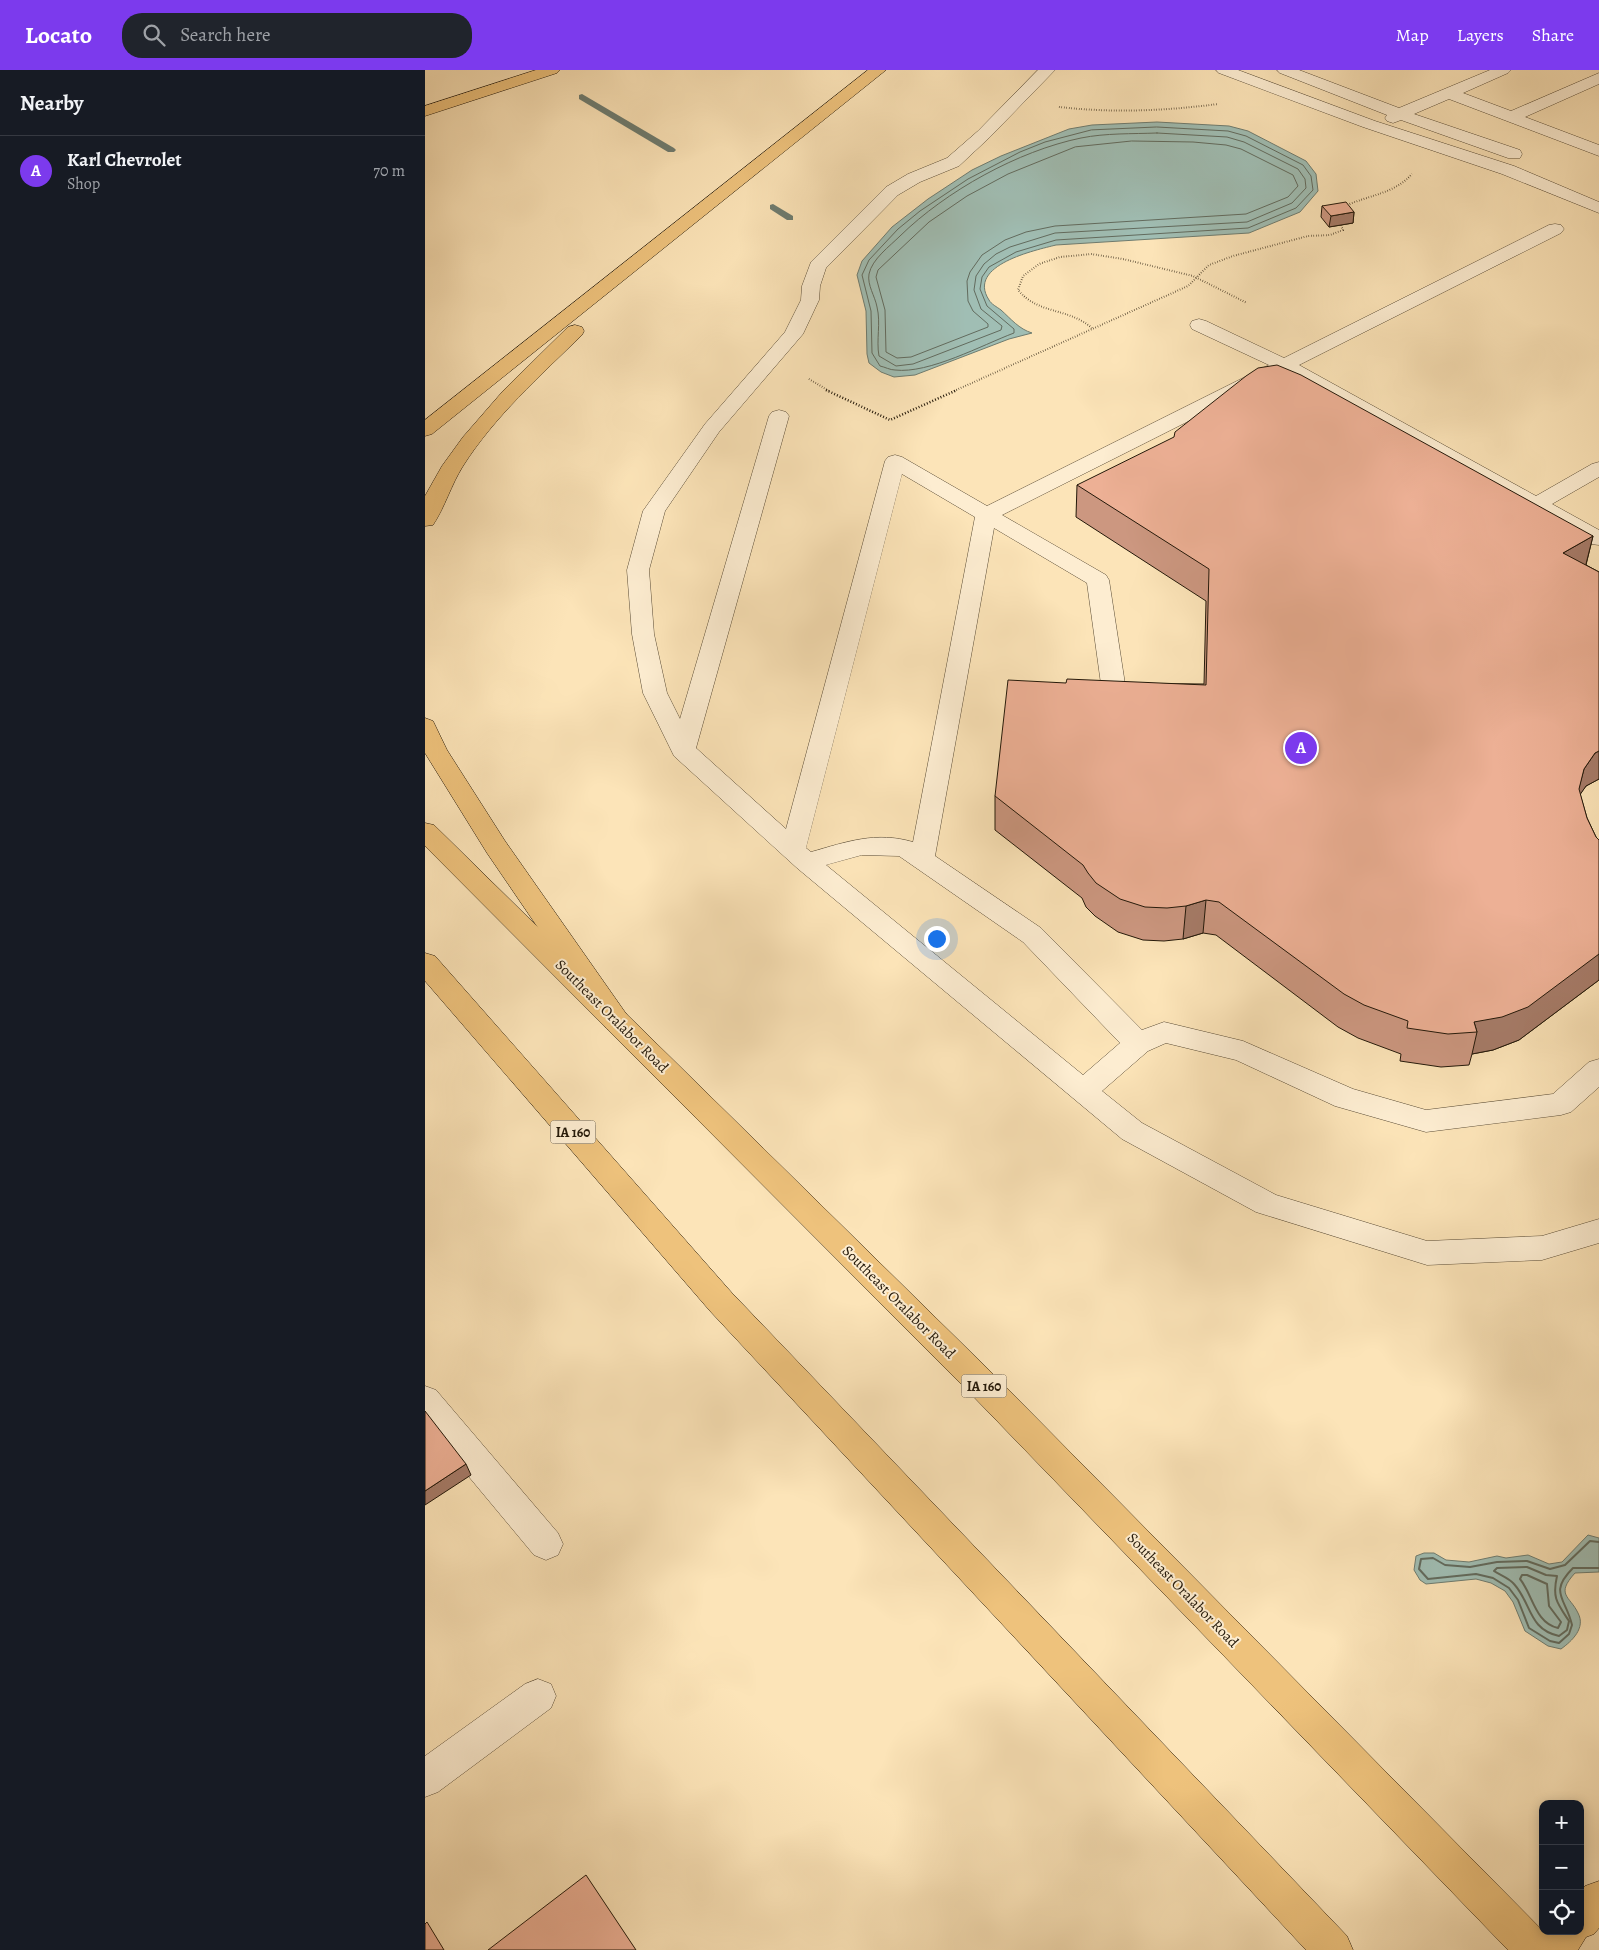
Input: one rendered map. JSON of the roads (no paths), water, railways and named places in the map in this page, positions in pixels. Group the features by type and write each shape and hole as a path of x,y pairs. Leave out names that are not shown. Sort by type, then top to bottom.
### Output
{"main road":[{"path":"425,111 552,70"},
{"path":"425,430 879,70"},
{"path":"425,520 450,470 481,426 527,378 689,221"},
{"path":"425,726 435,750 496,847 617,1022"},
{"name":"Southeast Oralabor Road","path":"425,831 980,1382 1535,1950"},
{"name":"IA 160","path":"425,963 721,1302 1333,1950"},
{"path":"1584,1916 1599,1900"},
{"path":"1551,1950 1565,1935"}],"lane":[{"path":"1047,70 984,134 953,162 915,178 892,191 817,266 811,286 810,300 794,334 712,428 654,511 638,570 643,634 655,694 683,750 800,856 1132,1131 1267,1204 1427,1253 1542,1248 1599,1231"},
{"path":"1224,70 1380,128 1508,170 1599,208"},
{"path":"1285,70 1399,114 1465,135 1527,159"},
{"path":"1380,128 1399,114 1503,70"},
{"path":"1511,117 1599,78"},
{"path":"1449,93 1599,151"},
{"path":"1582,144 1599,136"},
{"path":"986,515 1555,229"},
{"path":"1199,324 1284,365 1599,539"},
{"path":"683,750 779,416"},
{"path":"800,856 895,461 1097,580 1113,684"},
{"path":"1537,504 1599,468"},
{"path":"922,860 986,515"},
{"path":"800,856 862,846 905,848 1032,935 1137,1044"},
{"path":"1083,1091 1137,1044 1164,1032 1243,1051 1345,1098 1426,1121 1561,1104 1599,1070"},
{"path":"425,1400 546,1544"},
{"path":"425,1780 538,1696"}],"water":[{"path":"1157,122 1229,126 1248,131 1306,161 1316,174 1318,191 1300,212 1249,233 1056,245 1020,255 1006,261 995,269 987,277 984,288 991,303 1019,326 1032,333 1009,339 915,375 894,377 881,372 869,363 866,311 857,275 862,261 892,227 928,199 972,170 1001,156 1069,129 1092,125"},
{"path":"1588,1535 1599,1538 1599,1572 1575,1573 1566,1586 1566,1595 1578,1613 1580,1624 1577,1634 1561,1649 1548,1646 1525,1631 1513,1602 1505,1591 1491,1583 1476,1579 1426,1584 1420,1580 1414,1570 1416,1556 1424,1553 1434,1553 1446,1560 1469,1562 1497,1556 1506,1558 1528,1555 1549,1564 1562,1562"}],"waterway":[{"path":"582,97 671,150"},
{"path":"773,207 790,218"}],"place":[{"name":"Karl Chevrolet","path":"1301,748"}]}
